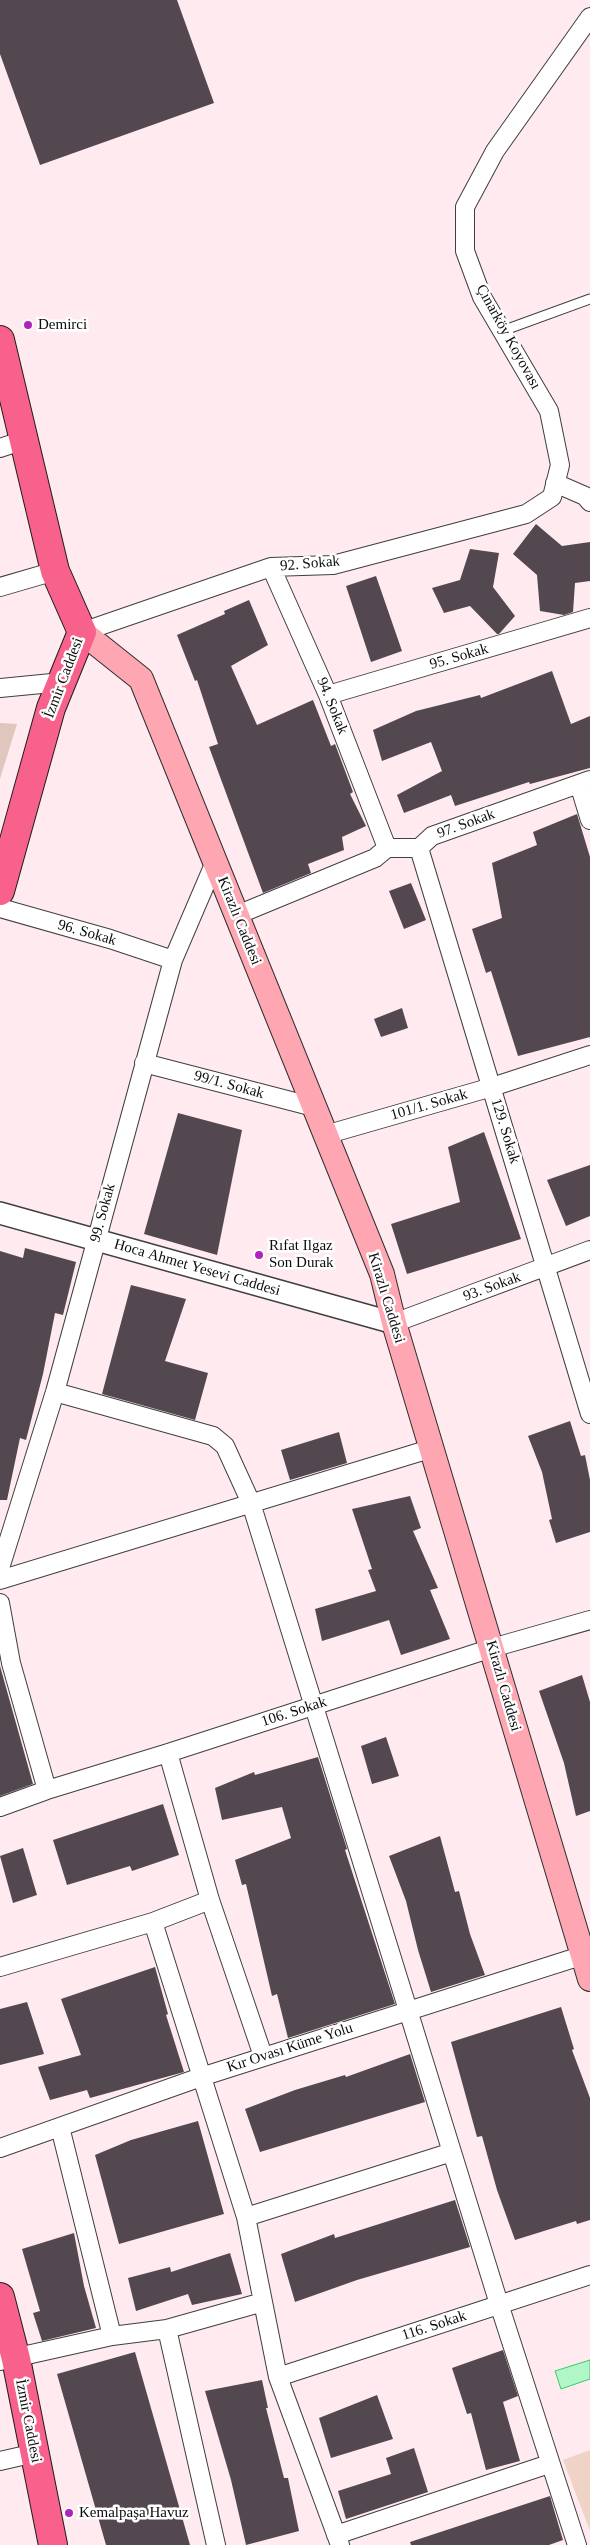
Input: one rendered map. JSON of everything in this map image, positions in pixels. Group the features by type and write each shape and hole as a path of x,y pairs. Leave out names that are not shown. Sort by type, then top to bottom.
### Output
{"main road":[{"name":"İzmir Caddesi","path":"0,891 51,708 82,632 55,571 12,444 1,348"},
{"name":"Kirazlı Caddesi","path":"82,632 141,679 382,1274 394,1323 586,1954 590,1979"},
{"name":"İzmir Caddesi","path":"0,2297 8,2360 35,2454 53,2545"}],"street":[{"name":"Çınarköy Koyovası","path":"555,483 560,465 549,411 482,297 465,251 466,207 495,151 590,17"},
{"path":"555,483 585,496 590,502"},
{"name":"92. Sokak","path":"82,632 271,567 333,565 526,514 552,498 555,483"},
{"name":"94. Sokak","path":"271,567 328,695 387,848"},
{"path":"0,587 55,571"},
{"name":"95. Sokak","path":"328,695 590,618"},
{"path":"0,688 62,682"},
{"path":"585,782 590,820"},
{"name":"97. Sokak","path":"419,848 432,836 585,782"},
{"path":"237,915 375,858 387,848 419,848"},
{"name":"129. Sokak","path":"419,848 589,1406"},
{"name":"99. Sokak","path":"0,1568 55,1392 172,960 215,862"},
{"name":"96. Sokak","path":"0,908 110,939 172,960"},
{"name":"101/1. Sokak","path":"325,1135 492,1087 590,1055"},
{"name":"99/1. Sokak","path":"144,1063 314,1108"},
{"name":"Hoca Ahmet Yesevi Caddesi","path":"0,1212 394,1323"},
{"name":"93. Sokak","path":"394,1323 590,1250"},
{"path":"55,1392 213,1436 226,1446 251,1503 499,2304 577,2545"},
{"path":"0,1580 433,1448"},
{"path":"0,1603 12,1663 48,1790"},
{"name":"106. Sokak","path":"0,1807 492,1648 590,1620"},
{"path":"168,1754 210,1900 263,2056"},
{"path":"0,1967 153,1922 210,1900"},
{"path":"153,1922 246,2217 278,2377 338,2540 550,2464"},
{"name":"Kır Ovası Küme Yolu","path":"0,2148 263,2056 586,1954"},
{"path":"60,2126 112,2336"},
{"path":"246,2217 452,2152"},
{"name":"116. Sokak","path":"278,2377 590,2275"},
{"path":"8,2360 112,2336 167,2329 263,2302"},
{"path":"167,2329 216,2545"},
{"path":"0,2461 35,2454"}],"lane":[{"path":"502,331 590,299"}],"shaded area":[{"path":"0,723 17,724 0,779"},
{"path":"590,2360 590,2379 561,2389 555,2371"},
{"path":"590,2450 590,2531 563,2460"}],"building":[{"path":"0,0 177,0 214,103 40,165 0,54"},
{"path":"536,524 562,546 590,542 590,581 575,583 573,612 564,615 540,611 537,575 513,554"},
{"path":"470,549 499,553 493,587 515,616 499,634 470,606 444,613 432,588 460,580"},
{"path":"376,576 402,651 371,662 346,586"},
{"path":"249,600 268,645 231,666 257,725 313,700 331,746 335,744 353,792 350,794 366,826 342,837 344,850 308,864 311,873 263,893 209,747 218,744 197,680 195,681 177,635 225,614 224,611"},
{"path":"552,671 571,724 590,716 590,768 530,784 529,782 455,806 451,795 404,813 397,795 442,771 431,742 382,761 373,730 416,711 480,695 481,698"},
{"path":"577,814 590,857 590,1037 518,1056 491,971 486,973 472,929 502,918 492,863 537,845 533,832"},
{"path":"411,883 426,920 404,929 389,891"},
{"path":"402,1008 408,1028 381,1037 374,1019"},
{"path":"178,1113 242,1130 217,1255 144,1234"},
{"path":"484,1132 521,1239 407,1274 391,1224 460,1202 448,1147"},
{"path":"590,1165 590,1216 566,1226 547,1180"},
{"path":"25,1248 76,1262 63,1315 55,1313 43,1374 26,1440 20,1438 7,1500 0,1500 0,1251 23,1258"},
{"path":"131,1285 186,1299 165,1361 208,1373 195,1420 102,1394"},
{"path":"570,1421 581,1456 585,1455 590,1480 590,1532 556,1543 549,1520 552,1519 542,1472 528,1436"},
{"path":"339,1432 347,1463 290,1480 281,1450"},
{"path":"410,1496 421,1528 413,1531 438,1588 430,1590 450,1639 401,1655 389,1620 322,1641 315,1609 376,1591 368,1570 372,1569 352,1509"},
{"path":"0,1666 33,1784 0,1796"},
{"path":"582,1675 590,1702 590,1811 576,1816 564,1763 539,1691"},
{"path":"386,1737 399,1776 372,1784 361,1746"},
{"path":"318,1757 347,1849 345,1850 395,2004 288,2038 277,1994 272,1996 246,1884 242,1885 235,1860 291,1838 282,1807 222,1820 215,1788 254,1772 255,1775"},
{"path":"163,1804 179,1855 132,1871 130,1866 67,1885 53,1840"},
{"path":"440,1836 455,1892 459,1891 470,1934 485,1975 431,1992 406,1901 389,1856"},
{"path":"23,1848 37,1895 13,1903 0,1856"},
{"path":"155,1967 168,2014 166,2015 184,2072 90,2098 87,2090 50,2100 38,2067 81,2055 61,1999"},
{"path":"27,2002 44,2054 0,2065 0,2009"},
{"path":"561,2007 574,2049 572,2050 590,2098 590,2220 577,2224 576,2221 515,2240 497,2190 482,2136 477,2137 451,2042"},
{"path":"410,2054 425,2102 260,2152 245,2109 295,2090 345,2075 346,2077"},
{"path":"198,2121 224,2214 119,2244 95,2155 131,2140"},
{"path":"455,2200 470,2247 357,2280 295,2302 281,2254 334,2234 335,2238"},
{"path":"74,2233 84,2286 96,2328 42,2341 33,2313 40,2311 22,2249"},
{"path":"230,2253 242,2294 192,2305 188,2294 136,2311 128,2278 170,2267 171,2272"},
{"path":"503,2350 518,2396 503,2402 520,2461 486,2470 471,2413 467,2414 452,2368"},
{"path":"135,2352 190,2545 106,2545 57,2374"},
{"path":"262,2380 268,2408 266,2408 284,2478 288,2478 299,2531 246,2545 231,2480 205,2391"},
{"path":"377,2395 393,2439 331,2458 319,2418"},
{"path":"414,2448 428,2492 346,2519 338,2491 391,2474 386,2458"},
{"path":"550,2496 563,2540 549,2545 411,2545 410,2542"}],"place":[{"name":"Demirci","path":"28,325"},
{"name":"Rıfat Ilgaz Son Durak","path":"259,1255"},
{"name":"Kemalpaşa Havuz","path":"69,2513"}]}
